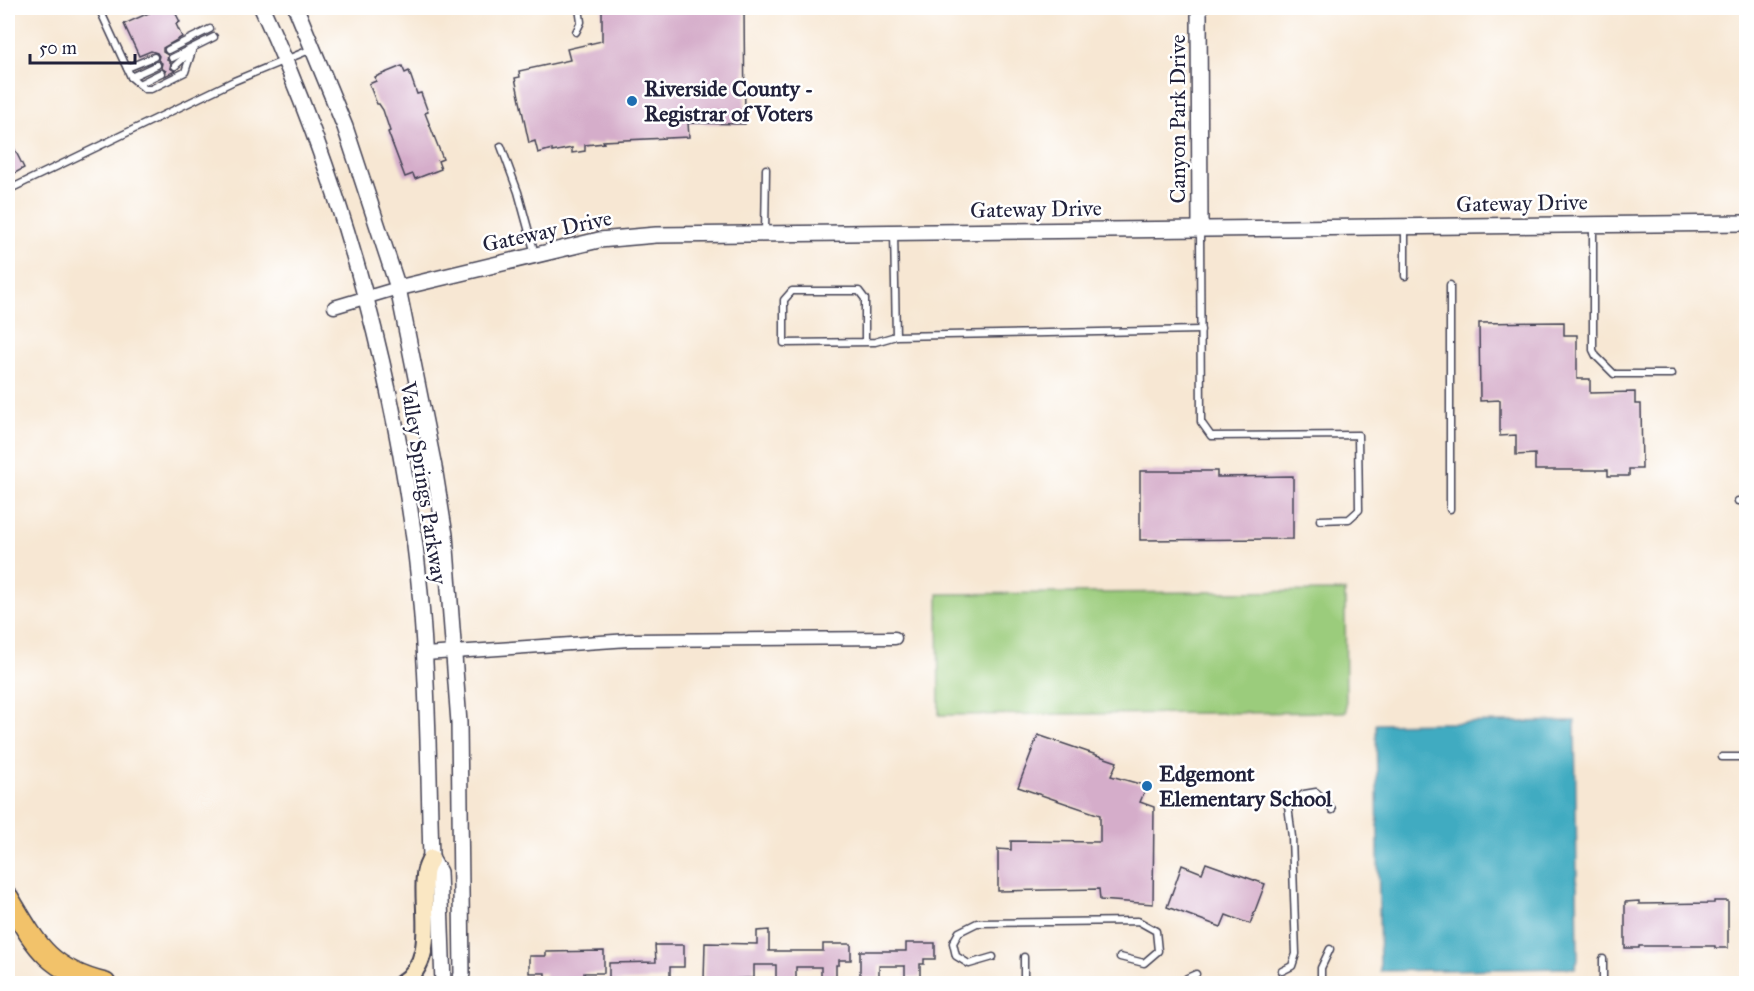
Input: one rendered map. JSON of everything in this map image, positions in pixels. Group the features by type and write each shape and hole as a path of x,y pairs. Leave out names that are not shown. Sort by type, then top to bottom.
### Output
{"highway":[{"path":"8,898 34,940 49,957 80,978 105,984"}],"main road":[{"path":"401,984 414,974 423,954 425,873 431,858"}],"street":[{"name":"Valley Springs Parkway","path":"262,8 324,162 357,265 388,394 403,471 415,546 425,654 431,858 439,872 443,984"},
{"name":"Valley Springs Parkway","path":"296,8 345,127 398,288 434,467 443,524 459,723 462,974 459,984"},
{"name":"Canyon Park Drive","path":"1199,8 1200,229"},
{"name":"Gateway Drive","path":"334,307 398,288 599,240 656,235 1746,223"},
{"path":"425,654 629,640 895,638"}],"lane":[{"path":"99,8 131,77 146,89 185,72 193,48"},
{"path":"576,32 581,22 579,8"},
{"path":"168,50 210,29"},
{"path":"172,58 214,37"},
{"path":"176,66 193,48"},
{"path":"8,190 234,81 313,49"},
{"path":"127,68 154,57"},
{"path":"131,77 158,65"},
{"path":"138,84 161,73"},
{"path":"501,146 518,192 535,255"},
{"path":"765,234 766,169"},
{"path":"1593,225 1593,350 1596,356 1614,374 1672,374"},
{"path":"1405,227 1405,276"},
{"path":"1200,229 1202,422 1211,436 1358,435 1359,510 1349,519 1320,520"},
{"path":"894,232 896,336"},
{"path":"1450,285 1450,509"},
{"path":"865,342 865,299 859,291 792,291 784,300 784,342 865,342 875,342 896,336 1201,330"},
{"path":"1738,501 1746,501"},
{"path":"1722,757 1746,757"},
{"path":"1282,971 1292,966 1296,954 1292,837 1288,806 1304,794 1316,792 1332,810"},
{"path":"993,957 969,964 956,956 952,943 959,932 977,923 1138,921 1156,931 1158,951 1144,963 1120,957"},
{"path":"1321,984 1321,968 1330,949"},
{"path":"1024,957 1024,984"},
{"path":"1603,959 1604,984"},
{"path":"1185,984 1187,978 1196,974"}],"green space":[{"path":"1345,591 1346,712 939,715 938,594"}],"water":[{"path":"1575,721 1578,959 1575,968 1380,971 1376,724"}],"building":[{"path":"160,8 163,12 173,8 180,22 176,24 182,37 163,48 163,52 168,55 167,60 171,63 170,68 175,71 165,76 166,71 161,68 162,63 158,60 157,53 151,51 139,56 124,24"},
{"name":"Riverside County - Registrar of Voters","path":"602,8 744,8 745,124 688,123 689,137 603,141 604,143 585,145 585,151 572,153 572,148 552,152 552,149 538,153 535,141 529,143 515,78 520,77 519,71 570,60 567,49 602,41"},
{"path":"402,66 405,73 409,71 417,94 421,93 428,112 425,113 443,159 438,161 441,169 415,179 413,174 405,177 388,132 390,131 383,110 377,104 369,84 376,81 375,77"},
{"path":"8,136 24,168 8,177"},
{"path":"1564,322 1564,335 1577,335 1577,379 1590,379 1590,393 1635,392 1635,404 1641,404 1642,469 1629,469 1629,476 1608,476 1608,470 1535,470 1535,454 1516,455 1516,435 1500,436 1500,400 1480,401 1479,323"},
{"path":"1140,471 1217,471 1217,477 1293,476 1293,539 1140,540"},
{"path":"1038,735 1117,762 1111,776 1147,786 1140,802 1154,807 1153,904 1100,900 1099,889 998,891 998,849 1011,850 1011,841 1100,842 1100,815 1018,787"},
{"path":"1206,863 1265,884 1250,924 1226,915 1221,927 1167,907 1182,865 1202,873"},
{"path":"1639,901 1639,904 1728,901 1728,948 1639,946 1639,948 1625,948 1625,902"},
{"path":"769,930 769,951 823,951 823,944 851,944 851,960 839,960 839,965 836,965 836,978 821,978 821,967 796,967 796,981 776,981 776,965 754,965 754,978 729,979 729,981 704,980 705,943 757,944 757,931"},
{"path":"906,943 935,943 935,959 924,959 924,964 920,964 920,977 905,977 905,966 879,966 879,978 860,978 860,951 906,951"},
{"path":"655,945 684,945 684,967 670,967 670,979 609,982 609,963 656,962"},
{"path":"604,951 604,973 584,973 584,981 545,981 545,973 529,973 529,956 546,956 546,952"}],"place":[{"name":"Riverside County - Registrar of Voters","path":"632,101"},
{"name":"Edgemont Elementary School","path":"1147,786"}]}
